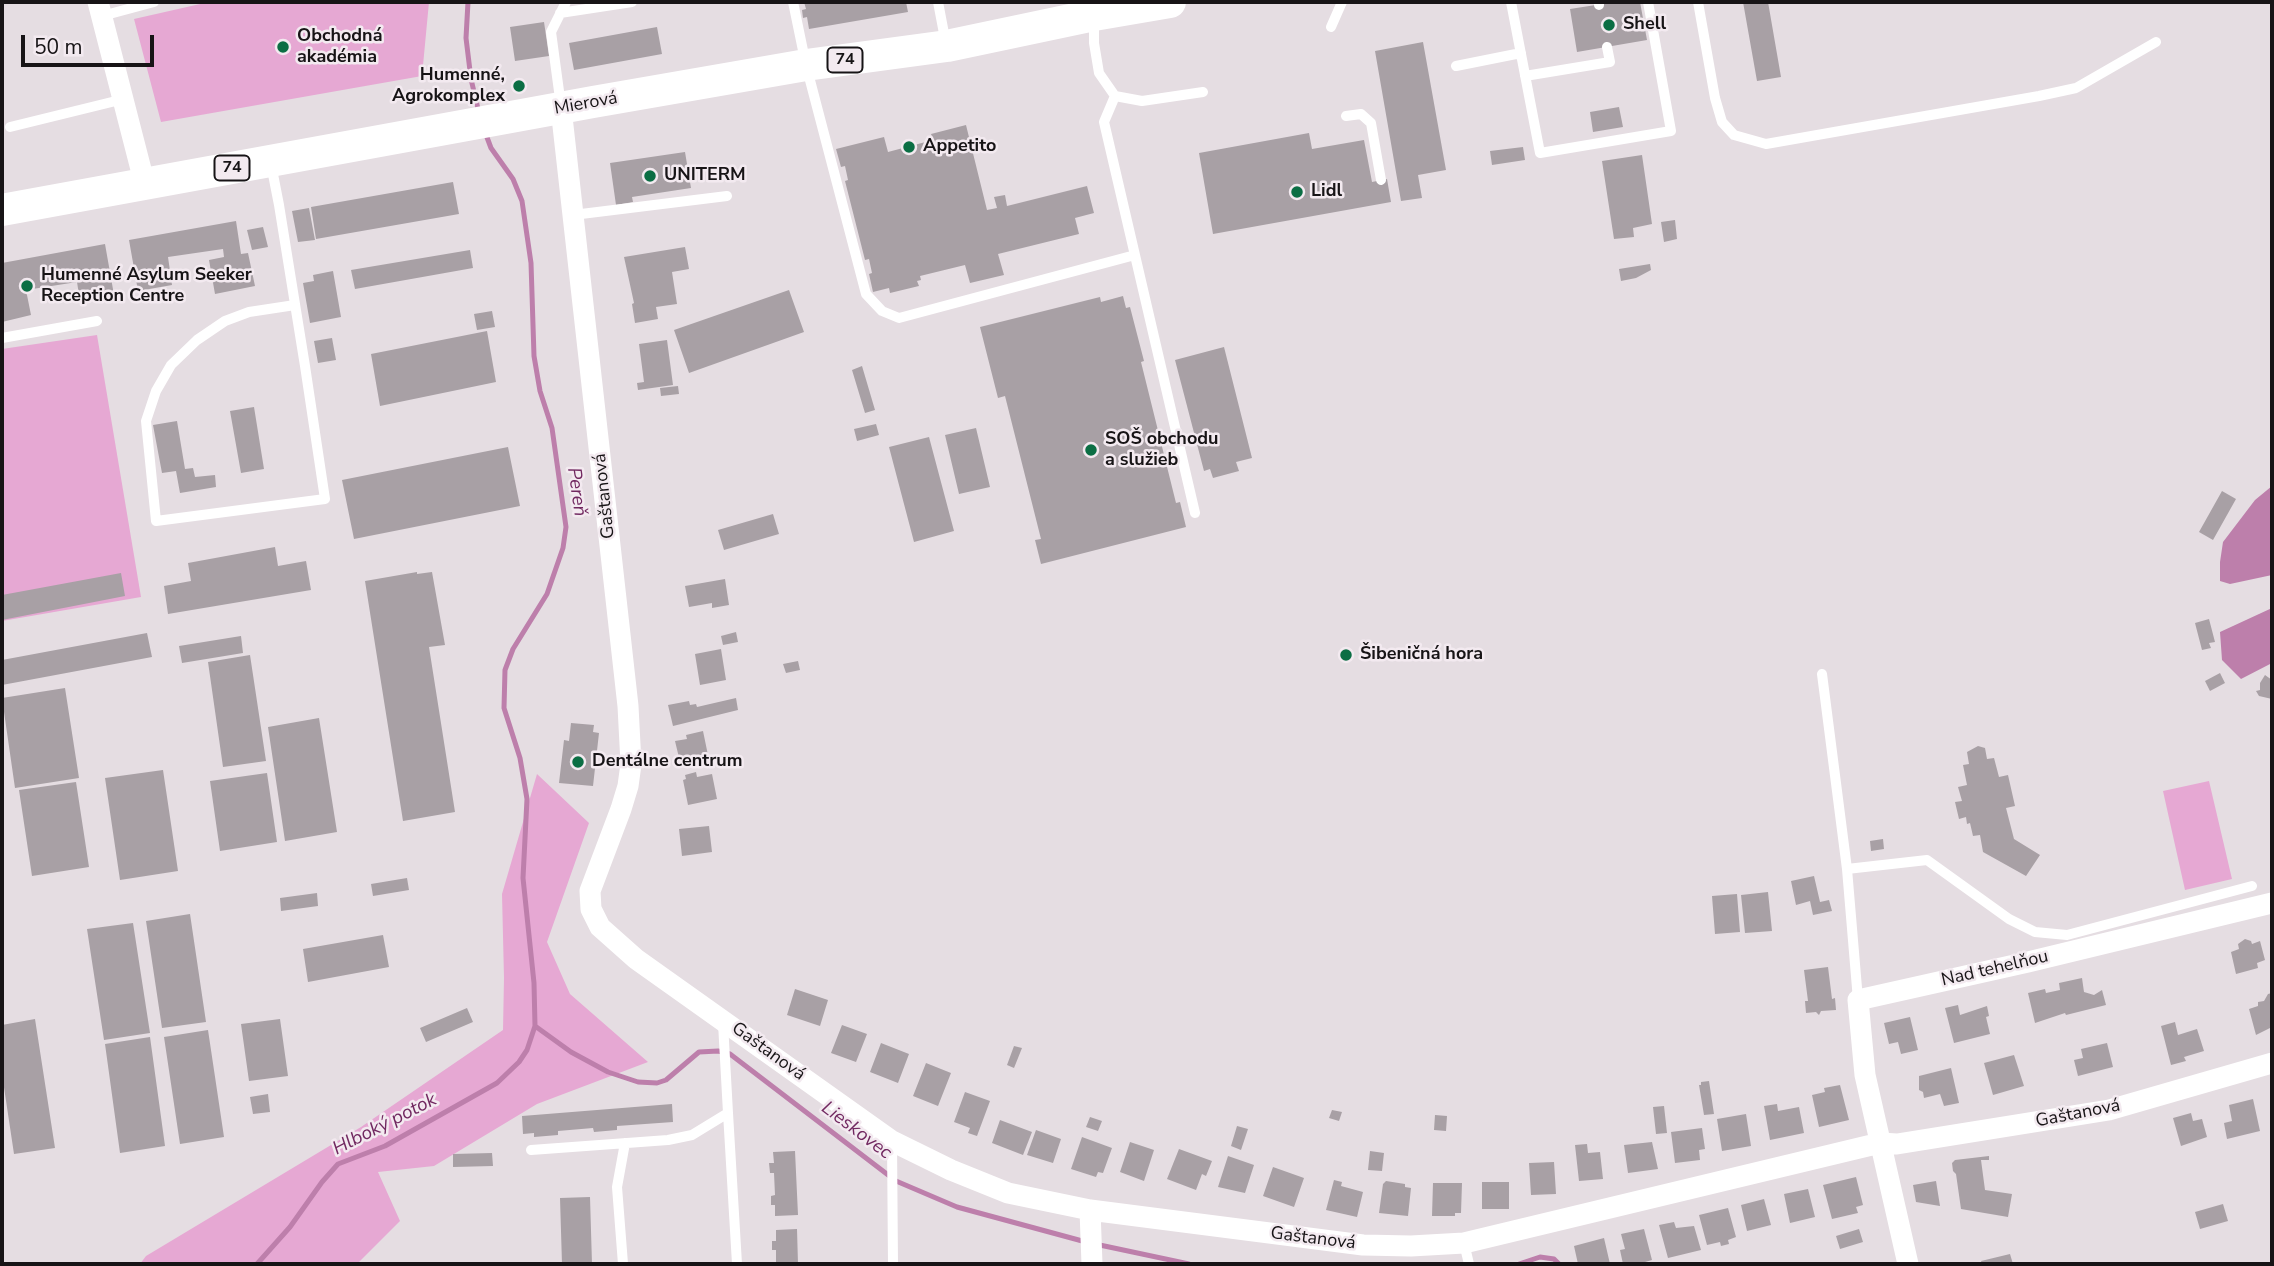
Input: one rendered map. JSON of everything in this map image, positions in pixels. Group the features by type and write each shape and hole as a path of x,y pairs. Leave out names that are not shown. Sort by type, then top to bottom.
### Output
{"main road":[{"name":"Mierová","path":"2,210 806,65 947,46 1093,8 1170,2"}],"street":[{"path":"100,9 145,185"},
{"name":"Gaštanová","path":"561,108 628,706 631,764 621,809 590,891 591,908 600,927 636,959 892,1141 951,1170 1008,1193 1090,1210 1363,1245 1411,1246 1468,1257 1880,1143 1897,1144 2109,1110 2272,1063"},
{"name":"Nad tehelňou","path":"1858,1000 2272,903"},
{"path":"1858,1000 1865,1075 1908,1264"},
{"path":"1090,1210 1092,1264"}],"lane":[{"path":"100,9 154,2"},
{"path":"561,108 551,32 566,2"},
{"path":"560,13 632,2"},
{"path":"793,2 806,65 866,294 882,311 899,318 1135,255"},
{"path":"938,2 947,46"},
{"path":"1331,27 1342,2"},
{"path":"1511,2 1540,153 1671,131 1648,2"},
{"path":"1698,2 1715,98 1722,122 1734,135 1766,144 2076,88 2156,42"},
{"path":"1093,8 1094,43 1099,73 1115,96 1142,101 1203,92"},
{"path":"1525,76 1610,62 1607,47"},
{"path":"1456,66 1521,53"},
{"path":"1115,96 1104,122 1195,513"},
{"path":"10,127 124,99"},
{"path":"1346,116 1361,114 1371,123 1381,180"},
{"path":"271,161 295,305 325,499 156,521 146,421 156,391 171,365 197,340 225,321 249,312 295,305"},
{"path":"573,215 727,196"},
{"path":"2,338 97,321"},
{"path":"1822,674 1847,869 1858,1000"},
{"path":"1847,869 1927,860 2009,919 2035,932 2067,935 2252,886"},
{"path":"723,1020 737,1264"},
{"path":"531,1150 668,1140 692,1135 728,1113"},
{"path":"892,1141 893,1264"},
{"path":"623,1264 617,1187 625,1143"}],"shaded area":[{"name":"Obchodná akadémia","path":"209,2 429,2 422,76 161,122 134,19"},
{"path":"97,335 141,597 2,621 2,349"},
{"path":"2272,486 2272,575 2230,584 2220,581 2223,542 2255,500"},
{"path":"2272,608 2272,663 2241,679 2222,660 2220,632"},
{"path":"537,774 589,823 547,942 570,994 648,1062 537,1104 434,1166 378,1172 400,1221 357,1264 140,1264 146,1256 361,1127 503,1030 502,894"},
{"path":"2209,781 2232,879 2185,890 2163,791"}],"building":[{"path":"804,2 906,2 908,12 809,29 807,17 803,18 802,10 806,9"},
{"name":"Shell","path":"1615,2 1640,2 1647,40 1577,52 1570,9"},
{"path":"1743,2 1768,2 1781,77 1757,81"},
{"path":"544,22 549,56 515,61 510,27"},
{"path":"657,27 662,54 574,70 569,43"},
{"path":"1423,42 1446,170 1418,175 1422,198 1401,201 1375,51"},
{"path":"1619,107 1623,127 1593,132 1590,112"},
{"path":"966,125 987,210 997,208 994,197 1005,195 1007,206 1087,186 1094,213 1075,218 1079,234 998,254 1004,275 970,283 965,265 920,276 921,280 917,281 919,286 890,293 889,288 873,292 869,259 865,260 845,181 848,180 845,166 841,167 836,149 884,137 888,152 933,140 931,134"},
{"name":"Lidl","path":"1309,133 1312,149 1364,140 1372,182 1387,179 1391,202 1213,234 1199,153"},
{"path":"1523,147 1525,160 1492,165 1490,151"},
{"name":"UNITERM","path":"685,152 691,188 632,197 633,202 616,205 610,163"},
{"path":"1642,155 1652,224 1633,228 1634,237 1614,239 1602,161"},
{"path":"453,182 459,214 316,239 311,207"},
{"path":"309,208 315,240 298,242 292,211"},
{"path":"1675,220 1677,239 1664,242 1661,222"},
{"path":"236,221 241,254 248,253 255,286 215,294 209,260 224,257 223,249 168,257 172,285 138,291 129,240"},
{"path":"263,227 268,247 252,250 247,230"},
{"name":"Humenné Asylum Seeker Reception Centre","path":"105,244 114,295 80,301 77,282 26,290 31,315 2,322 2,263"},
{"path":"685,247 689,269 672,272 677,304 656,307 658,319 635,323 634,303 624,257"},
{"path":"470,250 473,268 355,289 351,270"},
{"path":"1650,264 1651,270 1636,278 1621,281 1619,269"},
{"path":"333,271 341,317 310,323 303,283 314,281 313,275"},
{"path":"789,290 804,332 689,373 674,330"},
{"name":"SOŠ obchodu a služieb","path":"1123,296 1126,308 1130,307 1176,503 1180,502 1186,527 1041,564 1035,540 1041,539 1005,396 998,398 980,327 1100,297 1101,302"},
{"path":"492,311 495,327 477,330 474,314"},
{"path":"487,331 496,382 380,406 371,354"},
{"path":"332,338 336,360 318,363 314,341"},
{"path":"667,340 673,385 638,390 637,383 644,382 639,344"},
{"path":"1224,347 1252,458 1236,462 1239,471 1213,478 1210,469 1204,471 1175,360"},
{"path":"862,366 875,410 865,413 852,370"},
{"path":"678,386 679,394 661,396 660,388"},
{"path":"254,407 264,469 241,473 230,411"},
{"path":"177,421 185,469 193,468 195,477 215,475 216,487 180,493 176,471 162,473 153,425"},
{"path":"876,424 879,435 857,441 854,429"},
{"path":"976,428 990,487 959,494 945,435"},
{"path":"929,437 954,531 914,542 889,447"},
{"path":"508,447 520,506 354,539 342,480"},
{"path":"2222,491 2236,499 2213,540 2199,532"},
{"path":"773,514 779,534 724,550 718,530"},
{"path":"275,547 278,566 306,561 311,590 168,614 164,586 191,581 188,563"},
{"path":"432,572 445,645 429,647 455,812 403,821 365,581"},
{"path":"121,573 125,596 2,620 2,595"},
{"path":"725,579 729,605 712,608 712,603 689,607 685,586"},
{"path":"2209,619 2215,642 2209,643 2211,648 2202,650 2195,623"},
{"path":"736,632 738,642 723,645 721,636"},
{"path":"147,633 152,657 2,685 2,660"},
{"path":"241,636 243,653 182,663 179,646"},
{"path":"721,649 726,680 700,685 695,654"},
{"path":"250,655 266,761 223,767 208,662"},
{"path":"798,661 800,670 786,673 783,664"},
{"path":"2220,673 2225,683 2210,691 2205,681"},
{"path":"2265,675 2272,680 2272,699 2259,696 2256,691 2260,690 2260,683"},
{"path":"65,688 79,778 15,788 2,698"},
{"path":"736,698 738,710 673,726 668,705 689,701 690,705 696,704 697,707"},
{"path":"319,718 337,832 285,841 268,727"},
{"name":"Dentálne centrum","path":"571,723 594,725 593,732 599,733 593,786 559,783 564,740 569,741"},
{"path":"703,731 709,760 681,766 675,741 687,739 686,735"},
{"path":"1978,746 1985,748 1987,759 1994,758 1999,777 2008,775 2015,806 2006,808 2014,839 2040,855 2026,876 1983,852 1980,835 1973,836 1966,817 1959,819 1955,802 1962,801 1958,787 1967,785 1963,765 1969,764 1967,752"},
{"path":"163,770 178,871 120,880 105,778"},
{"path":"696,772 697,777 712,774 717,799 688,805 683,780 686,779 685,775"},
{"path":"267,773 277,842 220,851 210,781"},
{"path":"76,782 89,867 32,876 19,790"},
{"path":"709,826 712,852 682,856 679,829"},
{"path":"1883,839 1884,849 1871,851 1870,841"},
{"path":"1814,876 1820,902 1829,900 1832,911 1813,915 1810,901 1796,905 1791,881"},
{"path":"407,878 409,890 373,896 371,884"},
{"path":"1768,892 1772,931 1745,933 1741,895"},
{"path":"317,893 318,906 281,911 280,898"},
{"path":"1737,894 1740,932 1715,934 1712,896"},
{"path":"190,914 206,1022 162,1028 146,921"},
{"path":"133,923 150,1033 104,1040 87,929"},
{"path":"383,935 389,967 308,982 303,949"},
{"path":"2245,939 2252,944 2260,941 2265,960 2257,963 2258,968 2236,974 2231,952 2239,949 2238,944"},
{"path":"1828,967 1836,1010 1821,1011 1819,1015 1816,1012 1806,1013 1805,1001 1808,1001 1804,970"},
{"path":"2082,978 2084,992 2094,995 2102,990 2106,1005 2066,1015 2065,1013 2035,1023 2028,993 2045,989 2046,993 2060,990 2059,983"},
{"path":"795,989 828,1000 820,1026 787,1015"},
{"path":"2272,993 2272,1027 2256,1035 2249,1009 2258,1006 2258,1002 2264,1001 2268,994"},
{"path":"1958,1005 1960,1015 1987,1006 1989,1016 1986,1017 1990,1034 1954,1043 1945,1008"},
{"path":"467,1008 473,1022 426,1042 420,1028"},
{"path":"1910,1017 1918,1050 1901,1054 1898,1042 1889,1044 1884,1023"},
{"path":"35,1019 55,1148 14,1154 2,1074 2,1025"},
{"path":"280,1019 288,1076 249,1081 241,1024"},
{"path":"2175,1022 2178,1035 2197,1029 2204,1051 2184,1057 2186,1061 2171,1065 2161,1026"},
{"path":"842,1025 867,1034 856,1062 831,1053"},
{"path":"208,1030 224,1137 180,1144 164,1037"},
{"path":"150,1037 165,1146 120,1153 105,1044"},
{"path":"881,1043 909,1054 898,1083 870,1072"},
{"path":"2107,1043 2113,1067 2078,1076 2074,1060 2083,1058 2081,1049"},
{"path":"1014,1046 1022,1048 1014,1068 1007,1065"},
{"path":"2014,1055 2024,1086 1993,1095 1984,1063"},
{"path":"926,1063 951,1073 938,1106 913,1096"},
{"path":"1951,1068 1959,1103 1944,1106 1940,1094 1924,1098 1923,1092 1919,1090 1919,1076"},
{"path":"1709,1081 1714,1114 1704,1115 1699,1085"},
{"path":"1840,1085 1849,1120 1819,1127 1812,1095 1825,1092 1824,1088"},
{"path":"965,1092 990,1101 977,1136 968,1133 970,1128 954,1122"},
{"path":"268,1094 270,1112 253,1114 250,1097"},
{"path":"2253,1099 2260,1131 2227,1139 2224,1123 2232,1121 2229,1105"},
{"path":"672,1104 673,1122 617,1126 617,1130 594,1132 593,1128 558,1131 558,1135 534,1137 534,1133 523,1134 522,1116"},
{"path":"1777,1104 1778,1111 1799,1107 1804,1133 1770,1140 1764,1106"},
{"path":"1664,1106 1667,1133 1656,1134 1653,1107"},
{"path":"1332,1110 1342,1112 1339,1121 1329,1118"},
{"path":"2191,1113 2193,1121 2202,1119 2207,1137 2181,1146 2173,1118"},
{"path":"1746,1114 1751,1146 1722,1151 1717,1119"},
{"path":"1435,1115 1447,1116 1446,1131 1434,1130"},
{"path":"1090,1117 1102,1121 1098,1131 1086,1127"},
{"path":"1000,1120 1032,1132 1023,1155 992,1143"},
{"path":"1237,1126 1248,1129 1241,1150 1231,1146"},
{"path":"1702,1128 1705,1149 1699,1150 1700,1160 1675,1163 1671,1132"},
{"path":"1036,1130 1061,1139 1053,1163 1027,1155"},
{"path":"1082,1137 1112,1148 1103,1173 1098,1172 1096,1177 1071,1169"},
{"path":"1130,1142 1154,1150 1144,1181 1120,1172"},
{"path":"1652,1142 1658,1169 1628,1173 1624,1145"},
{"path":"1587,1144 1588,1153 1600,1152 1603,1179 1579,1181 1575,1145"},
{"path":"1179,1149 1212,1161 1206,1176 1202,1174 1196,1190 1167,1179"},
{"path":"795,1151 798,1215 775,1216 775,1205 771,1205 771,1196 775,1195 774,1173 770,1173 769,1163 774,1163 773,1152"},
{"path":"1370,1151 1384,1153 1382,1171 1368,1170"},
{"path":"492,1153 493,1166 453,1167 453,1154"},
{"path":"1228,1156 1254,1165 1245,1193 1218,1187"},
{"path":"1989,1156 1989,1160 1981,1160 1985,1190 2012,1194 2008,1217 1961,1209 1952,1163 1955,1160"},
{"path":"1554,1162 1556,1194 1531,1195 1529,1163"},
{"path":"1273,1167 1304,1178 1294,1207 1263,1196"},
{"path":"1856,1177 1863,1205 1856,1207 1858,1213 1832,1219 1823,1185"},
{"path":"1334,1180 1342,1182 1341,1186 1363,1192 1357,1217 1326,1210"},
{"path":"1386,1181 1405,1184 1405,1187 1411,1188 1408,1216 1379,1213 1383,1184"},
{"path":"1936,1181 1940,1206 1916,1202 1913,1185"},
{"path":"1482,1182 1509,1182 1509,1209 1482,1209"},
{"path":"1433,1183 1462,1183 1461,1213 1455,1213 1455,1216 1432,1216"},
{"path":"1808,1189 1815,1217 1790,1223 1784,1194"},
{"path":"590,1197 592,1264 562,1264 560,1198"},
{"path":"1764,1199 1771,1225 1747,1231 1741,1205"},
{"path":"2223,1204 2228,1221 2200,1229 2195,1212"},
{"path":"1728,1208 1736,1237 1728,1240 1729,1244 1721,1246 1720,1242 1707,1245 1699,1215"},
{"path":"1674,1222 1676,1228 1694,1226 1701,1250 1668,1258 1659,1225"},
{"path":"797,1229 798,1264 776,1264 776,1250 772,1250 772,1241 776,1241 776,1230"},
{"path":"1644,1229 1652,1260 1645,1262 1646,1264 1623,1264 1620,1250 1625,1249 1621,1234"},
{"path":"1859,1229 1863,1242 1840,1249 1836,1236"},
{"path":"1604,1238 1610,1264 1578,1264 1574,1246"},
{"path":"2010,1254 2013,1264 1982,1264 1981,1261"}],"waterway":[{"name":"Pereň","path":"468,2 466,38 479,113"},
{"name":"Pereň","path":"257,1264 290,1227 338,1164 385,1146 497,1083 519,1062 527,1050 535,1026 534,983 523,878 527,799 520,758 504,708 505,670 513,649 547,594 563,548 566,527 552,428 540,391 534,356 531,263 522,201 513,179 491,148 485,132"},
{"name":"Lieskovec","path":"535,1026 571,1052 608,1072 638,1082 657,1083 666,1080 699,1052 718,1051 730,1054 896,1181 957,1207 1086,1242"},
{"name":"Lieskovec","path":"1095,1244 1189,1264"},
{"name":"Lieskovec","path":"1519,1264 1540,1257 1554,1259 1559,1264"}],"place":[{"name":"Shell","path":"1609,25"},
{"name":"Obchodná akadémia","path":"283,47"},
{"name":"Humenné, Agrokomplex","path":"519,86"},
{"name":"Appetito","path":"909,147"},
{"name":"UNITERM","path":"650,176"},
{"name":"Lidl","path":"1297,192"},
{"name":"Humenné Asylum Seeker Reception Centre","path":"27,286"},
{"name":"SOŠ obchodu a služieb","path":"1091,450"},
{"name":"Šibeničná hora","path":"1346,655"},
{"name":"Dentálne centrum","path":"578,762"}],"water label":[{"name":"Hlboký potok","path":"385,1125"}]}
